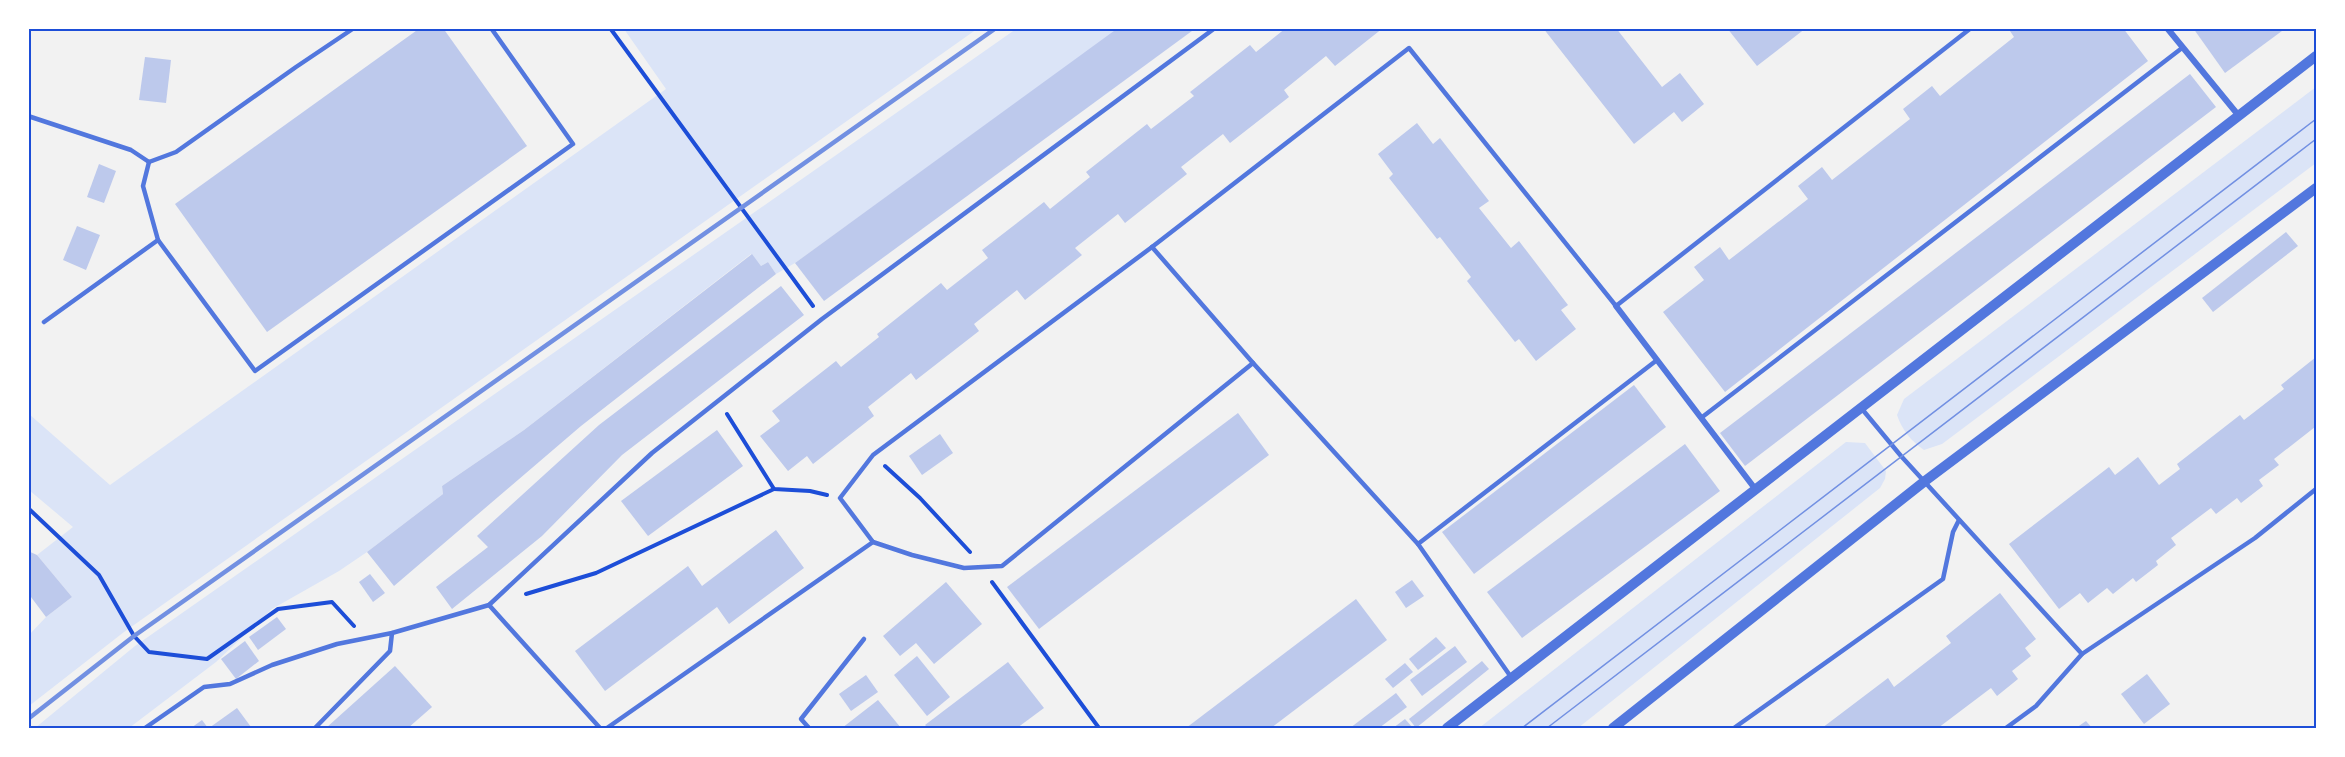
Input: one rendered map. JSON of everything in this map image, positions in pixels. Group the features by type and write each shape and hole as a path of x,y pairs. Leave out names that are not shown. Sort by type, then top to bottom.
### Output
{"street":[{"path":"2167,28 2239,116"},
{"path":"1447,729 2316,56"},
{"path":"1613,729 1925,481 2316,188"},
{"path":"1616,306 1756,490"}],"lane":[{"path":"150,162 176,152 354,28"},
{"path":"150,162 143,186 158,240 255,371 573,144 491,28"},
{"path":"145,729 204,687 230,684 272,666 358,638 392,633 489,605 652,453 822,319 1215,28"},
{"path":"1253,363 1002,566 964,568 873,542 840,498 873,455 1152,247 1409,48 1616,306 1971,28"},
{"path":"1701,418 2182,48"},
{"path":"28,116 131,150 150,162"},
{"path":"45,322 158,240"},
{"path":"1152,247 1253,363 1418,544 1511,678"},
{"path":"1418,544 1657,360"},
{"path":"1862,409 1959,520 2082,654"},
{"path":"2006,729 2036,706 2082,654 2255,538 2316,489"},
{"path":"1734,729 1943,579 1953,532 1959,520"},
{"path":"607,729 873,542"},
{"path":"489,605 600,729"},
{"path":"315,729 390,651 392,633"},
{"path":"809,729 801,719 864,639"}],"path":[{"path":"610,28 822,319"},
{"path":"720,400 732,425 774,489"},
{"path":"873,455 920,498 973,555 1099,729"},
{"path":"521,595 596,573 774,489 810,491 840,498"},
{"path":"28,508 99,575 134,636 149,652 207,659 278,609 332,602 356,629 358,638"}],"shaded area":[{"path":"624,29 977,29 124,632 29,706 29,635 46,617 72,597 37,555 73,527 29,490 29,414 110,485 666,89"},
{"path":"1016,29 1118,29 795,263 776,274 768,262 761,266 751,254 524,430 442,486 443,494 367,552 339,571 272,609 216,662 129,728 35,728 135,646"},
{"path":"2316,87 2316,163 1942,444 1924,450 1911,439 1901,426 1897,415 1904,399"},
{"path":"1846,442 1865,443 1886,471 1880,488 1578,728 1479,728"}],"building":[{"path":"420,28 443,28 527,146 267,332 175,204"},
{"path":"1118,28 1196,28 824,301 795,263"},
{"path":"1286,28 1383,28 1335,66 1326,56 1284,90 1289,97 1230,143 1223,134 1181,167 1187,174 1125,223 1118,214 1075,248 1082,255 1025,300 1017,290 974,324 979,331 916,380 911,373 868,407 874,416 813,464 807,456 788,471 760,436 780,421 772,411 836,361 841,367 879,337 877,334 941,283 947,290 988,258 982,250 1044,202 1050,209 1090,177 1086,172 1147,124 1151,129 1194,96 1190,92 1250,45 1256,52"},
{"path":"1543,28 1616,28 1662,87 1680,73 1704,104 1682,122 1674,112 1634,144"},
{"path":"1727,28 1806,28 1757,66"},
{"path":"2008,28 2123,28 2148,61 1725,392 1663,312 1704,280 1694,267 1720,247 1729,260 1808,199 1798,186 1822,167 1832,180 1910,119 1903,109 1932,86 1940,96 2014,37"},
{"path":"2193,28 2286,28 2225,73"},
{"path":"145,57 171,60 166,103 139,100"},
{"path":"2190,74 2216,107 1745,466 1720,433"},
{"path":"1417,123 1433,144 1440,138 1489,201 1479,208 1511,248 1519,241 1568,305 1561,310 1576,329 1536,361 1519,339 1515,342 1467,281 1471,277 1440,237 1437,239 1389,178 1393,174 1378,154"},
{"path":"99,164 116,171 104,203 87,197"},
{"path":"77,226 100,235 86,270 63,260"},
{"path":"2286,232 2298,246 2213,312 2202,298"},
{"path":"752,254 761,266 768,262 776,274 581,426 394,586 367,552 443,494 442,486 524,430"},
{"path":"781,286 804,315 622,455 542,536 452,609 436,587 488,547 477,536 599,425"},
{"path":"2316,357 2316,430 2315,427 2274,459 2279,465 2259,480 2263,486 2241,503 2237,498 2216,514 2211,508 2171,538 2176,545 2156,561 2158,565 2136,582 2133,578 2113,594 2107,588 2088,603 2080,593 2059,609 2009,544 2109,467 2115,475 2138,457 2159,485 2180,469 2177,464 2240,415 2244,420 2284,389 2281,385"},
{"path":"1634,385 1666,427 1474,574 1442,532"},
{"path":"1238,413 1269,455 1039,629 1007,587"},
{"path":"717,430 743,466 648,536 621,501"},
{"path":"940,434 953,453 922,475 909,456"},
{"path":"1685,444 1720,491 1522,638 1487,592"},
{"path":"776,530 804,568 729,624 717,607 605,691 575,651 688,566 702,586"},
{"path":"28,551 37,555 72,597 46,617 28,593"},
{"path":"370,574 385,593 373,602 359,582"},
{"path":"1412,580 1424,596 1406,608 1395,592"},
{"path":"946,582 982,624 934,664 916,643 900,656 883,636"},
{"path":"2000,593 2036,639 2025,648 2031,656 2012,671 2018,679 1997,696 1991,688 1938,728 1822,728 1888,678 1894,687 1951,643 1946,636"},
{"path":"1356,599 1387,640 1271,728 1186,728"},
{"path":"277,617 286,629 258,650 249,637"},
{"path":"1436,637 1446,648 1418,670 1409,659"},
{"path":"245,641 259,661 236,679 221,659"},
{"path":"1455,646 1467,662 1422,696 1410,680"},
{"path":"917,656 950,697 927,716 894,675"},
{"path":"1482,661 1489,669 1416,728 1409,719"},
{"path":"1008,662 1044,708 1017,728 928,728 925,725"},
{"path":"1405,663 1413,672 1393,688 1385,679"},
{"path":"395,666 432,707 408,728 326,728"},
{"path":"2147,674 2170,704 2144,724 2121,694"},
{"path":"866,675 878,692 851,711 839,694"},
{"path":"1396,693 1407,707 1379,728 1350,728"},
{"path":"878,700 901,728 842,728"},
{"path":"237,708 251,727 209,728"},
{"path":"1405,719 1413,728 1393,728"},
{"path":"202,720 208,728 191,728"},
{"path":"2086,721 2092,728 2076,728"}],"tram line":[{"path":"1522,728 2316,119"},
{"path":"1547,728 2316,139"}],"railway":[{"path":"28,719 134,636 996,28"}]}
